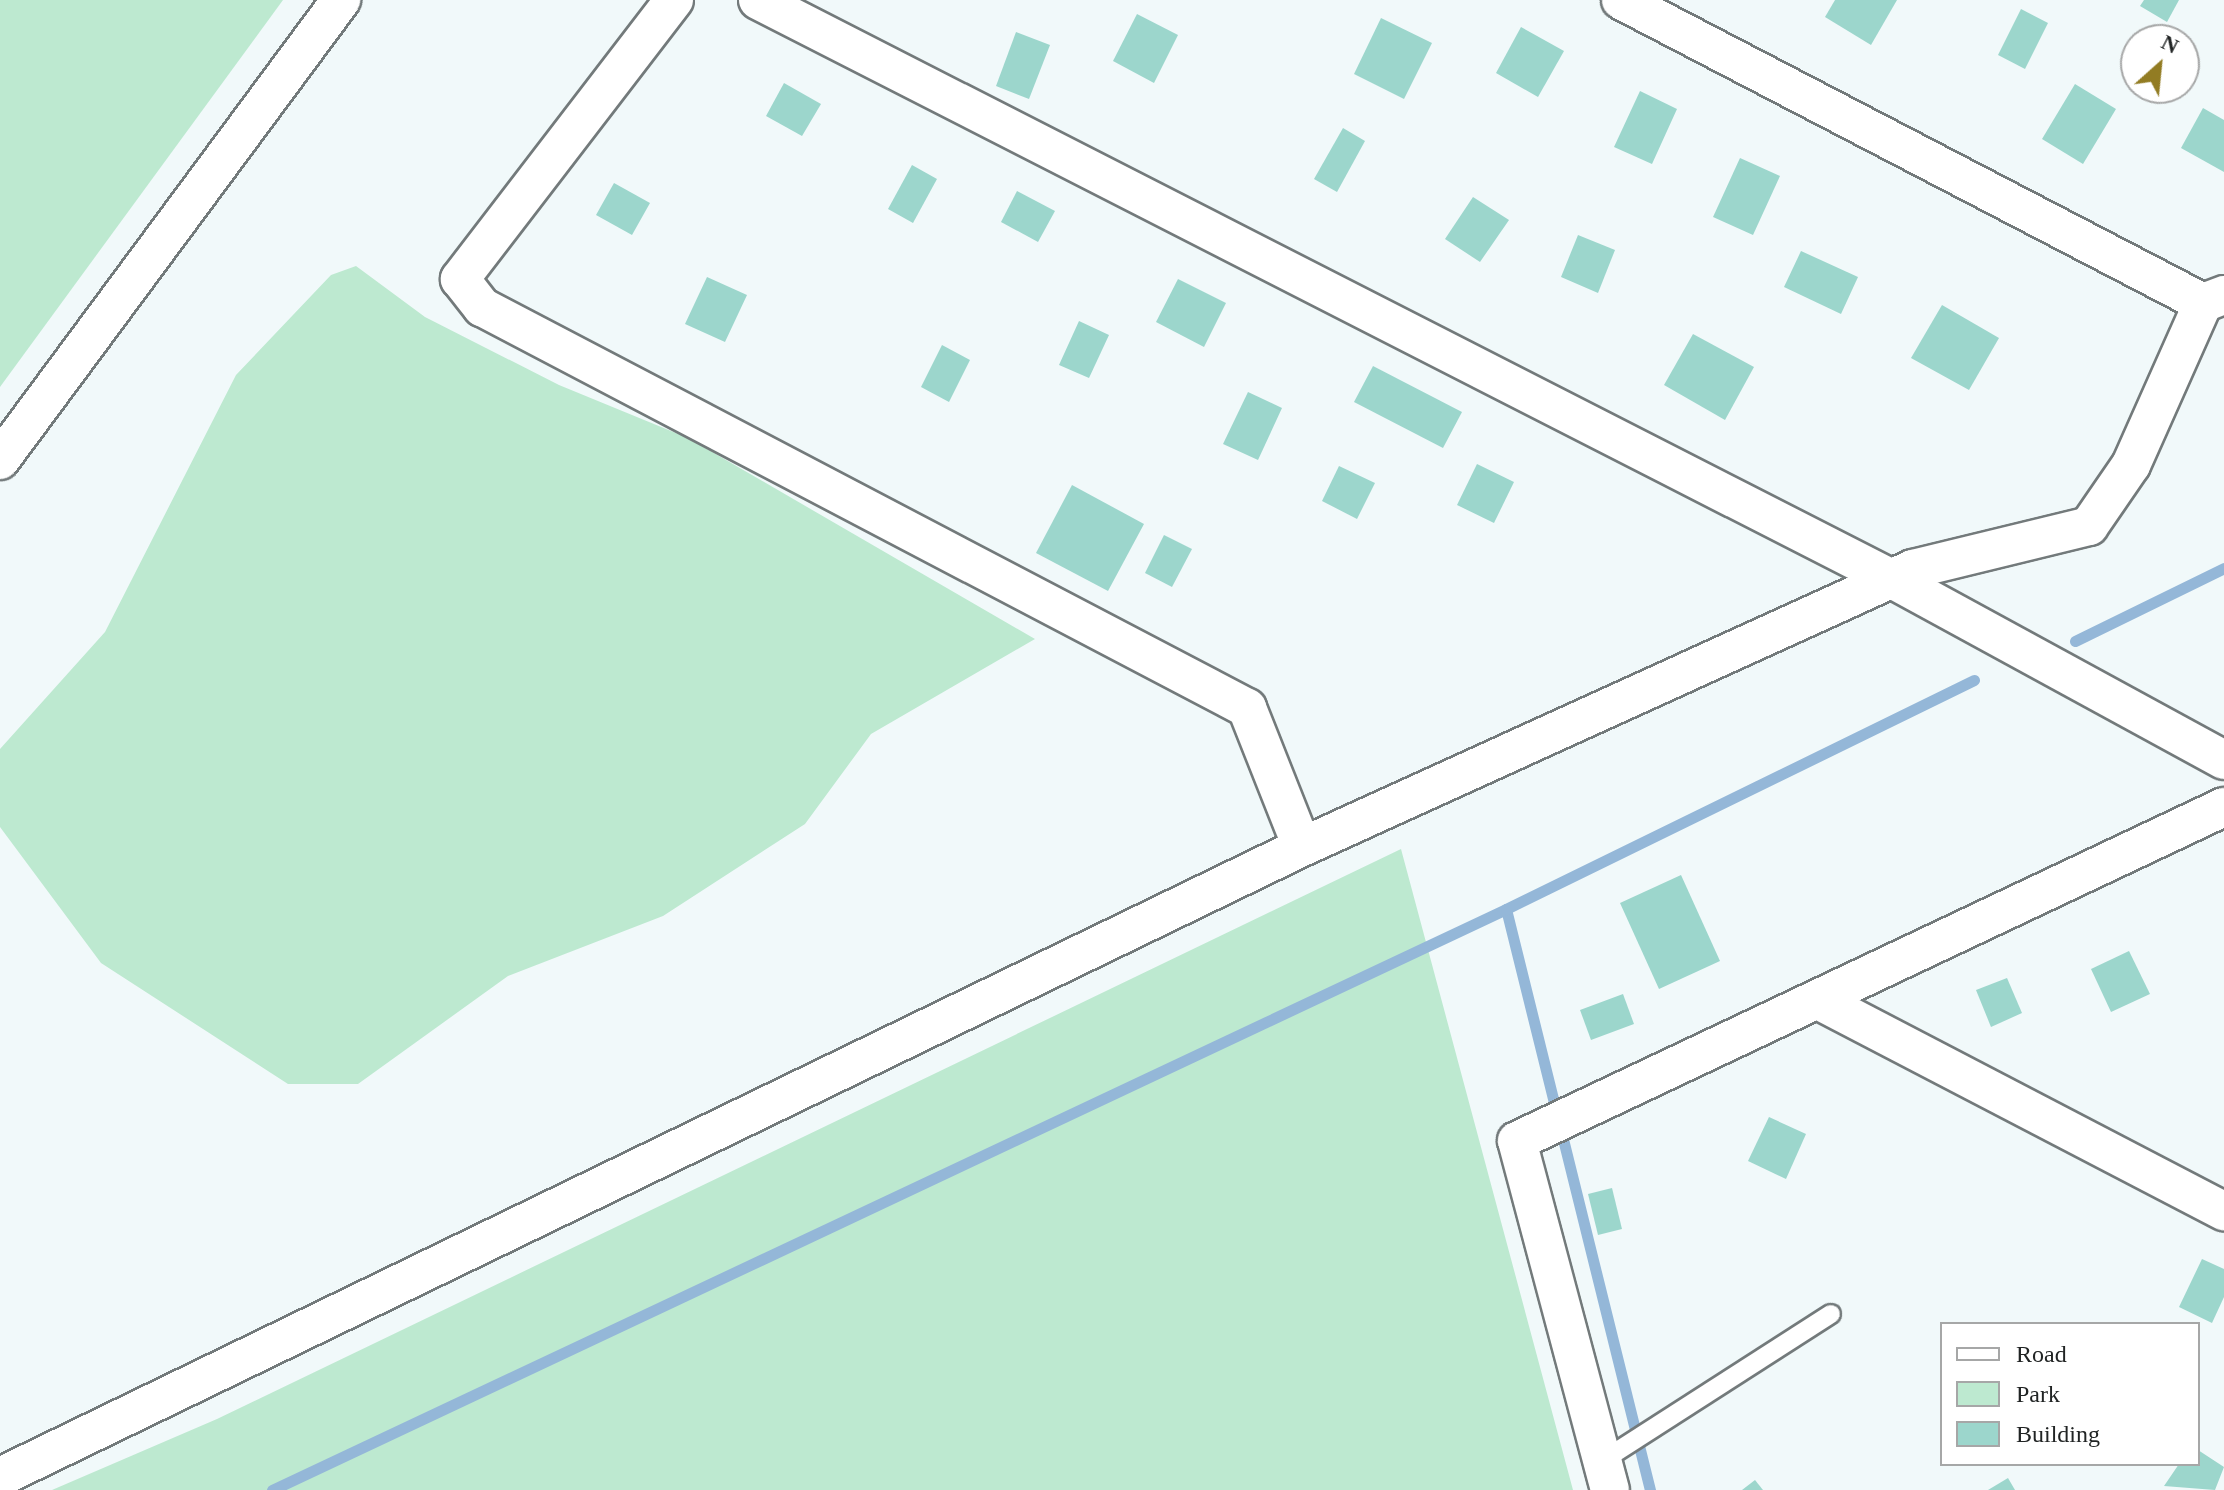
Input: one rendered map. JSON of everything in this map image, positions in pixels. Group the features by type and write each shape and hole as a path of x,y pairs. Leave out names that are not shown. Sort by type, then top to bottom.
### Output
{"street":[{"path":"0,460 341,0"},
{"path":"674,0 460,279 482,307 1247,708 1302,847"},
{"path":"758,0 1892,579 2224,760"},
{"path":"0,1477 1302,847 1892,579 2089,526 2131,465 2214,299 1621,0"},
{"path":"1606,1476 1517,1141 2224,807"},
{"path":"1818,1000 2224,1211"}],"lane":[{"path":"1606,1476 1831,1314"}],"green space":[{"path":"0,0 283,0 0,387"},
{"path":"356,266 425,317 559,385 688,438 1035,639 871,734 805,824 663,916 508,976 358,1084 288,1084 101,963 0,827 0,749 105,632 236,375 331,275"},
{"path":"1401,849 1573,1490 52,1490 217,1419"}],"building":[{"path":"1835,0 1897,0 1871,45 1825,17"},
{"path":"2144,0 2179,0 2167,22 2140,6"},
{"path":"2021,9 2048,23 2025,69 1998,55"},
{"path":"1137,14 1178,35 1154,83 1113,61"},
{"path":"1381,18 1432,43 1404,99 1354,74"},
{"path":"1521,27 1564,51 1538,97 1496,73"},
{"path":"1016,32 1050,45 1029,99 996,86"},
{"path":"784,83 821,104 802,136 766,116"},
{"path":"2075,84 2116,109 2083,164 2042,139"},
{"path":"1640,91 1677,109 1652,164 1614,147"},
{"path":"2203,108 2224,120 2224,172 2181,148"},
{"path":"1343,128 1365,141 1337,192 1314,179"},
{"path":"1740,158 1780,176 1753,235 1713,217"},
{"path":"912,165 937,179 913,223 888,209"},
{"path":"614,183 650,203 632,235 596,215"},
{"path":"1017,191 1055,211 1038,242 1001,222"},
{"path":"1473,197 1509,220 1480,262 1445,239"},
{"path":"1578,235 1615,250 1598,293 1561,277"},
{"path":"1801,251 1858,277 1841,314 1784,287"},
{"path":"707,277 747,295 725,342 685,324"},
{"path":"1178,279 1226,303 1204,347 1156,322"},
{"path":"1942,305 1999,338 1969,390 1911,358"},
{"path":"1079,321 1109,335 1089,378 1059,365"},
{"path":"1693,334 1754,367 1725,420 1664,385"},
{"path":"942,345 970,360 949,402 921,387"},
{"path":"1373,366 1462,412 1443,448 1354,402"},
{"path":"1248,392 1282,408 1258,460 1223,444"},
{"path":"1477,464 1514,482 1494,523 1457,505"},
{"path":"1339,466 1375,483 1357,519 1322,501"},
{"path":"1072,485 1144,524 1108,591 1036,553"},
{"path":"1164,535 1192,549 1172,587 1145,573"},
{"path":"1681,875 1720,961 1659,989 1620,903"},
{"path":"2129,951 2150,994 2111,1012 2091,969"},
{"path":"2007,978 2022,1013 1991,1027 1976,990"},
{"path":"1623,994 1634,1024 1591,1040 1580,1010"},
{"path":"1769,1117 1806,1134 1786,1179 1748,1161"},
{"path":"1612,1188 1622,1229 1598,1235 1588,1194"},
{"path":"2202,1259 2224,1269 2224,1297 2212,1323 2179,1307"},
{"path":"2200,1451 2224,1467 2215,1490 2164,1486 2178,1466 2200,1466"},
{"path":"2008,1478 2015,1490 1988,1490"},
{"path":"1755,1480 1763,1490 1742,1490"}],"waterway":[{"path":"2075,641 2224,568"},
{"path":"272,1490 1506,909 1974,680"},
{"path":"1506,909 1650,1490"}]}
